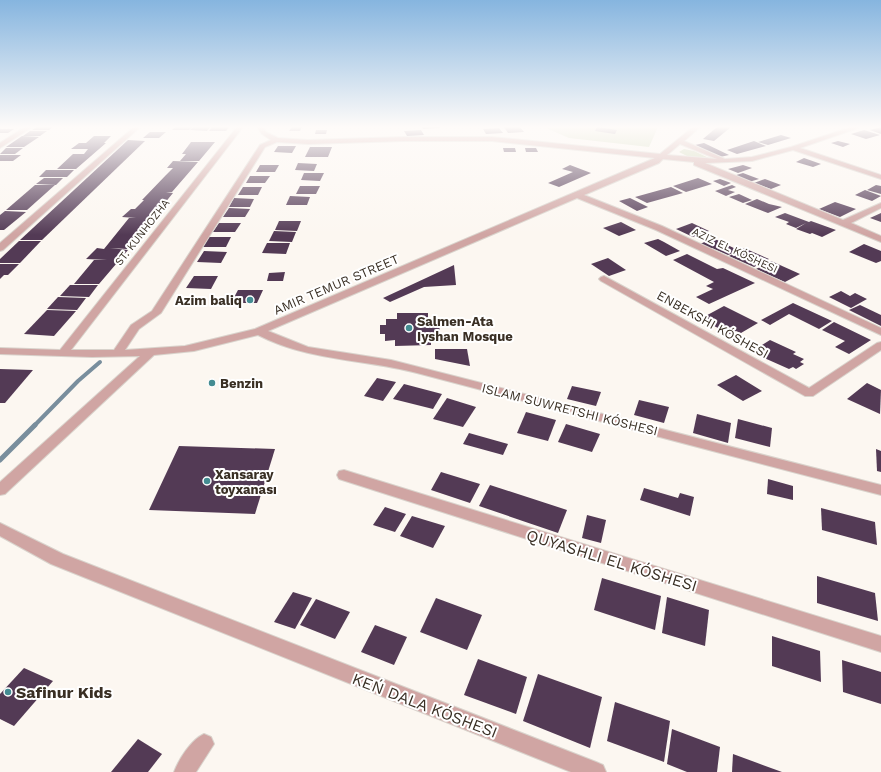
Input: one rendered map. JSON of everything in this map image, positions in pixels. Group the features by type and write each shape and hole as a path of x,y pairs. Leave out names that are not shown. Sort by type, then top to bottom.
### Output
{"street":[{"path":"0,248 96,163"},
{"name":"ST. KUNHOZHA","path":"63,353 212,163"},
{"path":"117,354 135,328 156,313 251,163"},
{"name":"AMIR TEMUR STREET","path":"0,351 117,354 150,353 186,349 233,339 259,331 654,163"},
{"path":"698,163 881,239"},
{"path":"839,163 881,177"},
{"name":"AZIZ EL KÓSHESI","path":"577,195 658,228 881,332"},
{"path":"843,224 881,205"},
{"name":"ENBEKSHI KÓSHESI","path":"604,279 809,394 881,345"},
{"name":"ISLAM SUWRETSHI KÓSHESI","path":"259,331 284,344 313,353 391,363 881,490"},
{"path":"0,490 150,353"},
{"path":"344,476 881,644"},
{"name":"KEŃ DALA KÓSHESI","path":"0,530 57,559 596,772"},
{"path":"184,772 204,744"}],"building":[{"path":"63,163 83,163 76,169 57,169"},
{"path":"103,163 122,163 42,240 20,240"},
{"path":"171,163 197,163 172,192 166,192 173,193 127,249 110,248 128,250 99,284 74,284 94,260 107,260 86,259 97,248 104,249 129,218 136,218 122,217 131,209 135,209 173,168 167,168"},
{"path":"298,163 317,164 314,171 295,170"},
{"path":"799,163 821,164 813,167"},
{"path":"260,165 279,165 275,172 256,172"},
{"path":"570,165 591,173 559,187 548,183 573,172 562,169"},
{"path":"743,165 752,168 738,173 728,169"},
{"path":"46,170 74,170 67,177 39,177"},
{"path":"304,173 324,173 320,181 301,180"},
{"path":"743,173 759,179 749,182 733,176"},
{"path":"250,176 270,176 265,183 246,183"},
{"path":"44,178 63,178 56,185 36,184"},
{"path":"698,178 712,184 686,192 673,186"},
{"path":"720,179 731,183 724,186 713,181"},
{"path":"765,179 781,185 771,189 754,183"},
{"path":"35,185 55,185 27,210 6,210"},
{"path":"732,185 736,187 728,190 735,192 726,196 715,191"},
{"path":"876,185 881,186 881,194 867,190"},
{"path":"300,186 320,186 316,194 296,194"},
{"path":"243,187 262,187 258,195 238,195"},
{"path":"671,187 683,193 647,203 635,197"},
{"path":"865,190 881,196 872,201 855,195"},
{"path":"739,194 752,200 743,203 729,197"},
{"path":"290,196 310,197 307,205 286,205"},
{"path":"234,198 254,199 250,207 229,207"},
{"path":"630,198 648,207 637,211 619,201"},
{"path":"757,199 782,207 768,213 745,204"},
{"path":"835,202 856,209 840,217 819,209"},
{"path":"229,208 250,209 245,217 223,217"},
{"path":"5,211 26,212 4,230 0,230 0,215"},
{"path":"785,213 836,230 822,237 812,233 810,234 796,229 806,223 796,228 786,224 789,222 775,217"},
{"path":"881,213 881,222 870,218"},
{"path":"279,221 301,221 297,231 275,230"},
{"path":"621,222 636,230 619,236 603,228"},
{"path":"219,223 241,223 235,232 213,232"},
{"path":"692,223 709,231 693,237 676,229"},
{"path":"274,231 296,232 292,242 269,241"},
{"path":"209,237 231,237 226,247 203,247"},
{"path":"713,238 740,251 744,248 769,259 754,267 729,256 736,252 728,255 712,248 709,250 698,245"},
{"path":"658,239 680,251 666,256 644,243"},
{"path":"19,241 41,241 20,263 0,263 0,259"},
{"path":"267,243 290,243 286,254 262,253"},
{"path":"864,244 881,251 881,261 876,263 849,252"},
{"path":"204,251 227,252 221,263 197,262"},
{"path":"687,254 717,269 723,268 755,283 709,304 696,297 713,289 706,286 714,282 673,260"},
{"path":"608,258 626,270 609,276 591,264"},
{"path":"771,261 800,274 785,282 756,269"},
{"path":"0,264 19,264 8,275 4,275 0,279"},
{"path":"454,265 456,285 424,287 390,302 383,298"},
{"path":"285,272 283,281 267,281 269,273"},
{"path":"194,276 218,276 211,289 186,288"},
{"path":"70,285 98,285 89,297 60,296"},
{"path":"238,290 263,290 257,303 231,303"},
{"path":"841,291 850,296 855,293 867,299 851,308 829,297"},
{"path":"58,297 86,298 77,310 47,309"},
{"path":"793,303 832,321 819,329 789,314 770,325 761,320"},
{"path":"860,305 881,315 881,326 849,310"},
{"path":"724,306 758,323 741,333 736,331 730,334 700,319"},
{"path":"47,310 76,311 54,336 24,334"},
{"name":"Salmen-Ata Iyshan Mosque","path":"397,313 428,313 428,318 432,318 432,322 439,322 440,334 433,334 434,339 431,339 431,345 395,346 395,340 385,341 385,334 380,334 380,325 386,325 386,319 397,319"},
{"path":"834,322 871,340 849,354 835,347 845,341 822,330"},
{"path":"770,340 796,352 793,354 804,359 800,362 804,364 796,369 793,367 789,369 751,352"},
{"path":"435,349 467,349 470,366 435,359"},
{"path":"0,369 33,370 5,403 0,403"},
{"path":"736,375 762,391 743,401 717,385"},
{"path":"377,378 396,382 383,401 364,396"},
{"path":"867,383 881,390 880,414 847,399"},
{"path":"404,384 442,394 433,409 393,399"},
{"path":"572,386 601,392 596,406 567,399"},
{"path":"447,398 476,407 463,427 433,419"},
{"path":"639,400 669,407 664,423 634,415"},
{"path":"526,412 556,420 548,441 517,433"},
{"path":"697,414 731,423 728,443 693,433"},
{"path":"738,419 772,428 770,447 735,438"},
{"path":"566,424 600,434 592,452 558,442"},
{"path":"469,433 508,444 503,455 463,444"},
{"path":"179,446 275,449 255,514 149,510"},
{"path":"876,449 881,451 881,472 877,471"},
{"path":"441,472 480,484 470,503 431,490"},
{"path":"768,479 793,486 793,500 767,494"},
{"path":"490,485 567,510 558,533 479,506"},
{"path":"644,488 678,498 680,493 694,497 690,516 640,500"},
{"path":"385,507 406,514 395,532 373,525"},
{"path":"821,508 875,522 877,545 822,530"},
{"path":"587,515 606,520 601,543 582,538"},
{"path":"412,516 445,526 433,548 400,536"},
{"path":"817,576 875,593 878,621 817,603"},
{"path":"602,578 661,596 655,630 594,610"},
{"path":"293,592 312,598 295,629 274,622"},
{"path":"667,597 709,610 705,646 662,633"},
{"path":"436,598 482,615 467,650 420,632"},
{"path":"316,599 350,612 335,639 300,625"},
{"path":"375,625 407,637 394,665 361,652"},
{"path":"772,636 820,651 821,682 772,666"},
{"path":"478,659 527,677 516,714 464,695"},
{"path":"842,660 881,672 881,704 843,692"},
{"path":"24,668 53,681 14,726 0,719 0,694"},
{"path":"538,674 602,697 590,748 523,721"},
{"path":"615,702 670,721 664,762 607,741"},
{"path":"672,729 720,747 717,772 687,772 667,764"},
{"path":"138,739 162,754 148,772 111,772"},
{"path":"733,754 782,772 732,772"}],"waterway":[{"path":"34,426 78,381 100,362"},
{"path":"0,460 34,426"}],"place":[{"name":"Azim baliq","path":"250,300"},
{"name":"Salmen-Ata Iyshan Mosque","path":"409,328"},
{"name":"Benzin","path":"212,383"},
{"name":"Xansaray toyxanası","path":"207,481"},
{"name":"Safinur Kids","path":"8,692"}]}
